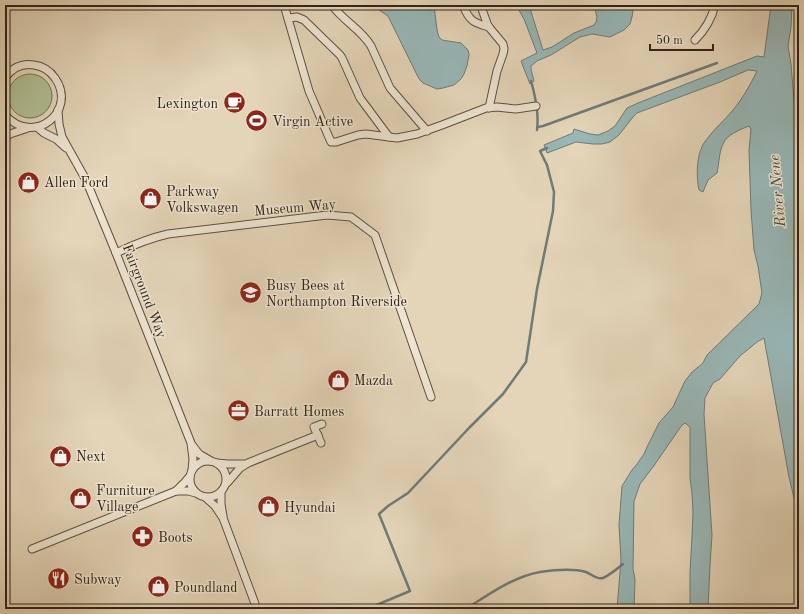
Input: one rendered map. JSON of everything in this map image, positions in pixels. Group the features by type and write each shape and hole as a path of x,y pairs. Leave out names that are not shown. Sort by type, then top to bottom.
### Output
{"street":[{"path":"284,5 309,91 331,142 366,134 397,138 427,131 486,108 516,109 536,106"},
{"path":"332,5 368,40 390,88 427,131"},
{"path":"463,5 471,20 480,25 490,27"},
{"path":"481,5 485,19 503,44 504,48 496,70 489,108"},
{"path":"696,40 708,23 715,5"},
{"path":"288,18 297,17 304,20 340,55 360,98 388,137"},
{"path":"5,78 14,69 20,66 34,65 44,68 53,75 61,92 61,101 58,110 54,117 47,123 10,134 5,138"},
{"path":"5,70 14,69"},
{"path":"58,110 62,137 69,150"},
{"path":"5,115 10,121 20,126 33,128 56,139 69,150"},
{"name":"Fairground Way","path":"69,150 86,180 190,443"},
{"name":"Museum Way","path":"116,253 141,242 168,234 327,215 351,217 375,235 431,397"},
{"path":"321,444 314,427 322,424"},
{"path":"205,498 212,498 221,493 227,483 240,468 248,463 318,435"},
{"path":"190,443 200,454 222,466 227,476 227,483"},
{"path":"190,443 193,459 190,483 196,493"},
{"path":"176,491 185,482 198,464 204,461 238,465 248,463"},
{"path":"32,549 176,491 188,491 205,498 215,506 223,518"},
{"path":"221,493 223,518 257,609"}],"green space":[{"path":"30,74 42,78 48,84 52,96 48,108 42,114 30,118 18,114 12,108 8,96 12,84 18,78"}],"water":[{"path":"372,5 434,5 439,37 442,40 461,43 468,50 469,55 467,66 461,79 454,85 437,89 423,83 417,75 388,16"},
{"path":"516,5 529,5 543,50 552,47 574,33 594,25 597,17 594,5 630,5 633,11 630,24 624,30 610,37 592,34 580,37 551,55 537,61 531,66 534,81 530,84 521,61 537,53 524,19"},
{"name":"River Nene","path":"771,5 792,5 788,46 791,64 799,163 799,519 789,477 764,338 740,356 720,379 713,383 705,398 704,414 712,535 708,609 690,609 693,512 690,478 690,427 685,423 682,425 640,484 634,501 634,609 617,609 621,560 619,525 622,486 644,454 659,423 673,407 685,381 692,372 703,363 707,355 759,304 762,293 754,250 749,150 751,129 749,126 727,138 722,147 717,173 708,180 703,192 699,190 697,178 700,151 703,145 709,136 737,105 757,71 748,70 637,113 619,135 610,142 593,144 576,142 547,153 544,145 573,133 574,129 598,135 608,131 615,126 627,108 757,56 764,57"}],"waterway":[{"path":"538,127 717,63"},
{"path":"531,81 536,105 537,130"},
{"path":"367,609 410,591 379,514 388,506 408,493 503,394 526,362 537,289 553,211 554,192 547,165 540,151 547,148"},
{"path":"465,609 510,582 530,574 575,570 586,572 596,578 603,578 623,564"}],"place":[{"name":"Lexington","path":"234,103"},
{"name":"Virgin Active","path":"257,121"},
{"name":"Allen Ford","path":"28,182"},
{"name":"Parkway Volkswagen","path":"151,199"},
{"name":"Busy Bees at Northampton Riverside","path":"250,293"},
{"name":"Mazda","path":"339,380"},
{"name":"Barratt Homes","path":"238,411"},
{"name":"Next","path":"61,456"},
{"name":"Furniture Village","path":"81,498"},
{"name":"Hyundai","path":"269,507"},
{"name":"Boots","path":"142,537"},
{"name":"Subway","path":"58,579"},
{"name":"Poundland","path":"159,587"}]}
